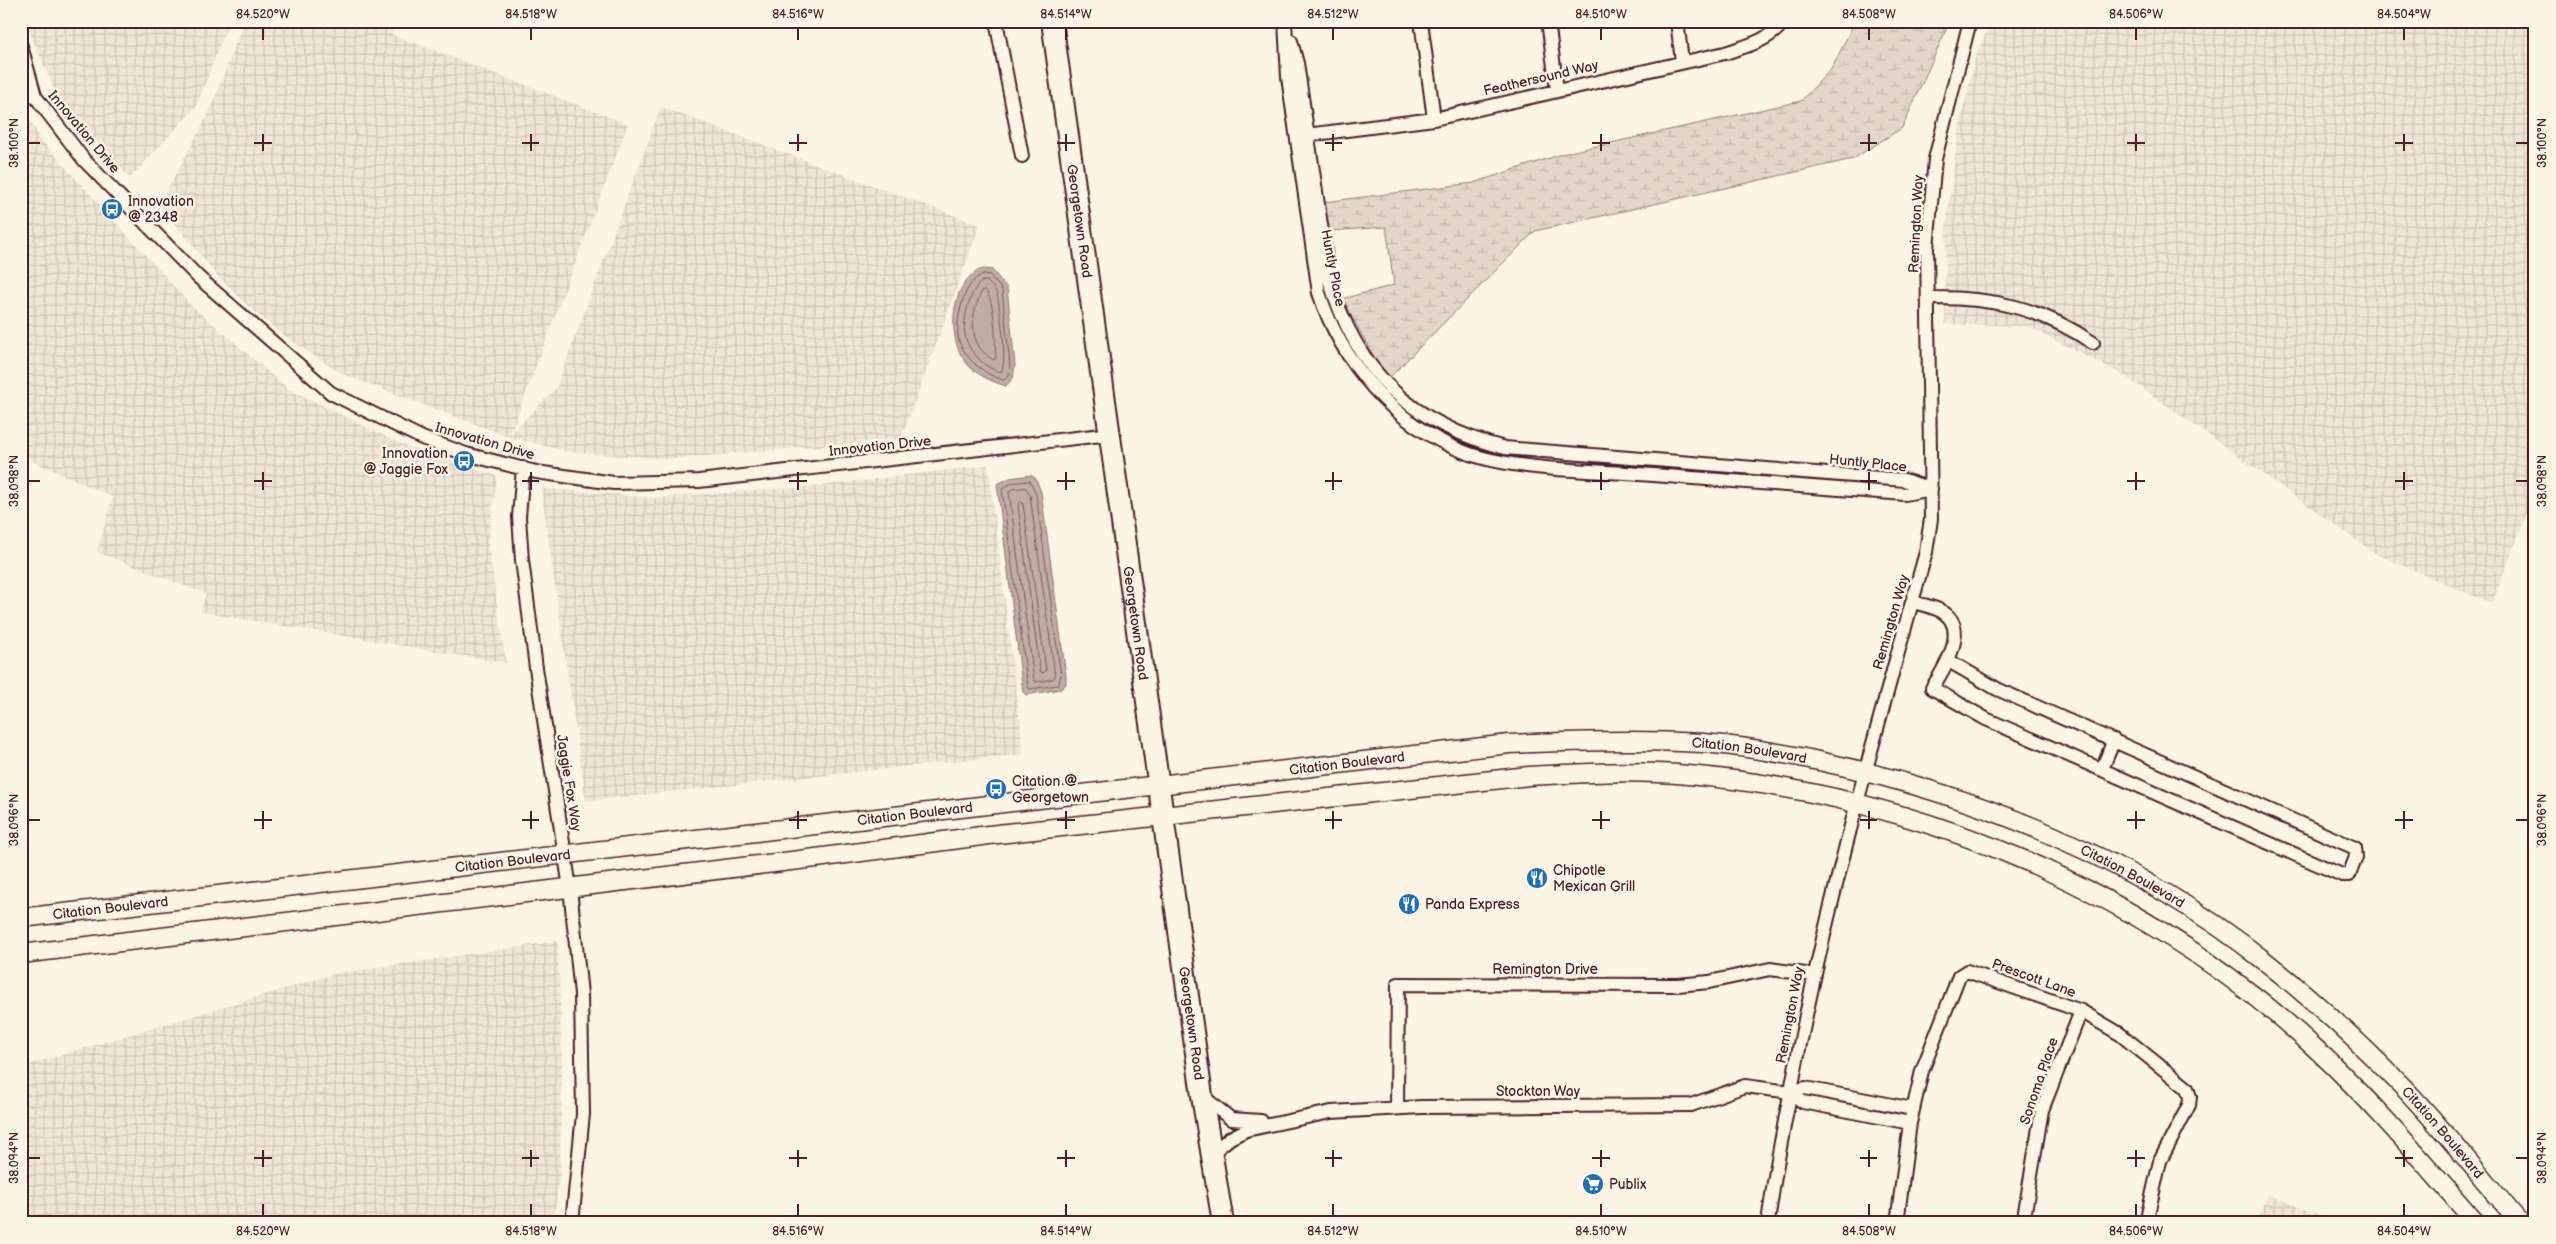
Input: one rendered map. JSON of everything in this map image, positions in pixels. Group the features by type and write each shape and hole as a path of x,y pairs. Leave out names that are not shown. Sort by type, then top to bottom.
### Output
{"main road":[{"name":"Georgetown Road","path":"1052,21 1111,434 1162,816 1202,1096 1223,1223"},
{"name":"Citation Boulevard","path":"21,918 1509,744 1566,741 1703,743 1782,754 1864,771 1991,811 2050,835 2130,874 2200,915 2265,961 2367,1051 2405,1089 2520,1223"},
{"path":"21,954 989,835 1519,777 1586,773 1686,775 1770,786 1858,802 1953,832 2036,865 2132,914 2209,963 2272,1011 2359,1090 2393,1126 2476,1223"}],"street":[{"path":"996,21 1022,156"},
{"name":"Huntly Place","path":"1285,21 1288,77 1302,135 1314,266 1327,316 1344,350 1382,398 1431,436 1463,451 1500,462 1905,494 1931,489"},
{"path":"1422,21 1434,118"},
{"path":"1548,21 1557,90"},
{"path":"1677,21 1682,62"},
{"name":"Feathersound Way","path":"1302,135 1434,118 1725,53 1758,42 1778,29 1784,21"},
{"name":"Remington Way","path":"1768,1223 1790,1092 1813,975 1858,802 1864,771 1926,552 1931,520 1928,248 1935,159 1970,21"},
{"name":"Innovation Drive","path":"21,46 35,96 84,160 198,277 330,393 422,438 466,454 523,468 614,482 699,481 1111,434"},
{"path":"1928,298 1967,298 2003,303 2037,313 2068,326 2093,342"},
{"name":"Jaggie Fox Way","path":"523,468 519,518 522,560 570,888 582,1030 583,1114 572,1223"},
{"path":"1912,602 1940,610 1952,623 1955,637 1949,661 1932,688 1986,719 2342,875 2349,875 2356,857 2355,848 1996,689 1949,661"},
{"path":"2102,769 2114,740"},
{"name":"Remington Drive","path":"1398,1107 1398,984 1678,985 1709,982 1770,969 1813,975"},
{"name":"Prescott Lane","path":"1897,1223 1910,1123 1926,1060 1959,976 1963,972 1971,971 2081,1011 2120,1034 2189,1091 2189,1105 2160,1160 2146,1223"},
{"name":"Sonoma Place","path":"2023,1223 2042,1110 2081,1011"},
{"name":"Stockton Way","path":"1212,1152 1230,1138 1246,1130 1283,1120 1331,1112 1398,1107 1691,1105 1745,1086 1790,1092 1806,1088 1913,1109"},
{"name":"Stockton Way","path":"1790,1092 1803,1102 1910,1123"},
{"name":"Stockton Way","path":"1202,1096 1232,1119 1245,1122 1283,1120"}],"shaded area":[{"path":"29,21 229,21 196,107 130,178 59,101 29,30"},
{"path":"244,21 396,21 391,34 628,124 510,435 556,388 661,107 980,225 901,439 671,459 569,452 509,437 340,373 282,334 248,306 217,275 159,205 209,113"},
{"path":"1991,21 2535,21 2535,493 2492,604 2376,554 2125,376 2027,326 1945,324 1946,226 1959,129 1975,58"},
{"path":"21,99 39,138 190,304 287,388 401,444 497,476 488,544 506,663 200,612 206,594 97,552 113,497 21,456"},
{"path":"988,465 1024,754 586,801 541,488 653,498 819,486"},
{"path":"558,941 562,1063 560,1173 553,1223 21,1223 21,1067 334,974"},
{"path":"2268,1195 2340,1223 2257,1223"}],"green space":[{"path":"1855,21 1950,21 1902,128 1853,159 1535,231 1387,380 1342,299 1394,285 1386,227 1329,231 1324,202 1473,183 1565,153 1801,101 1832,68"}],"water":[{"path":"983,269 992,270 1007,288 1015,365 1013,378 1006,386 977,373 968,365 958,350 955,337 955,309 958,295 972,275"},
{"path":"1031,475 1036,479 1041,492 1066,684 1061,689 1026,695 1023,692 997,484 1010,478"}],"place":[{"name":"Innovation @ 2348","path":"112,209"},
{"name":"Innovation @ Jaggie Fox","path":"464,461"},
{"name":"Citation @ Georgetown","path":"996,789"},
{"name":"Chipotle Mexican Grill","path":"1537,878"},
{"name":"Panda Express","path":"1409,904"},
{"name":"Publix","path":"1593,1184"}]}
